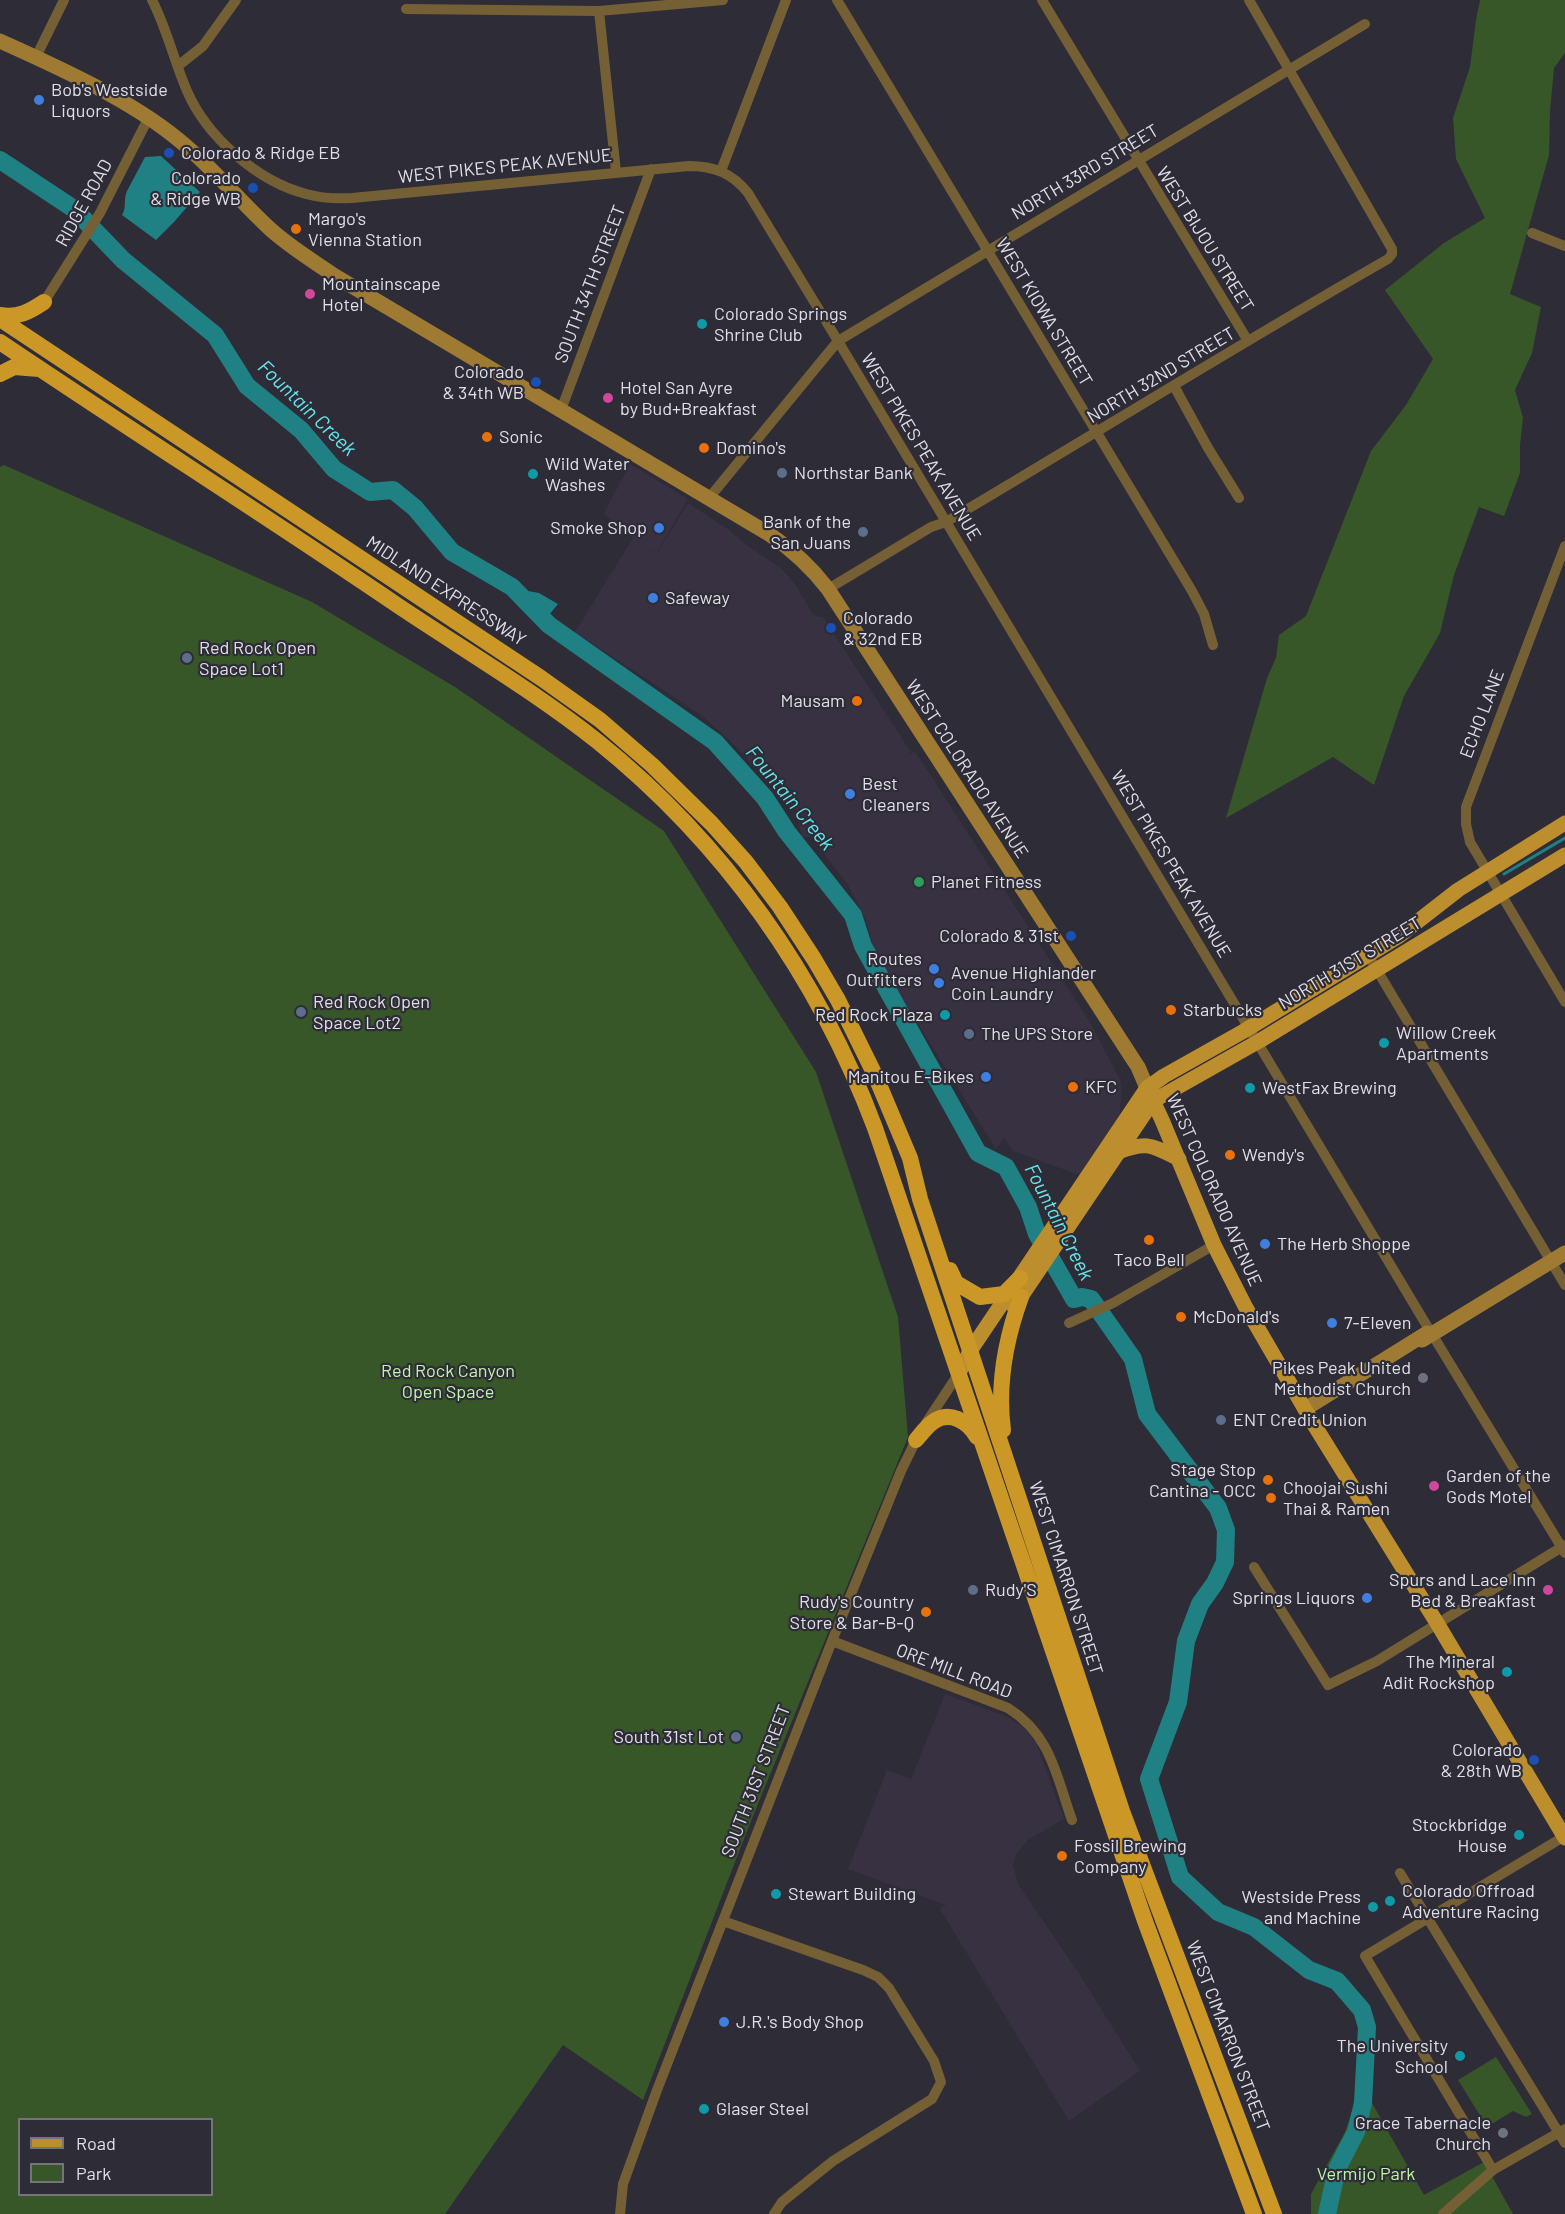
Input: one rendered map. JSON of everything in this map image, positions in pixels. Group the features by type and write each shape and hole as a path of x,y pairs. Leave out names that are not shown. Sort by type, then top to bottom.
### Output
{"highway":[{"path":"0,317 20,315 44,302"},
{"path":"2,344 27,335 44,302"},
{"name":"MIDLAND EXPRESSWAY","path":"0,317 50,353 513,659 600,720 652,765 730,843 780,907 814,959"},
{"path":"2,344 26,346 50,353"},
{"name":"MIDLAND EXPRESSWAY","path":"2,344 527,691 599,743 656,793 711,850 766,919 798,970"},
{"path":"0,374 14,367 42,369"},
{"name":"WEST CIMARRON STREET","path":"814,959 838,1000 875,1075 910,1158 920,1199 1122,1811 1274,2214"},
{"name":"WEST CIMARRON STREET","path":"798,970 834,1033 863,1095 908,1221 929,1290 1145,1921 1254,2214"},
{"path":"920,1199 956,1283 980,1298 1004,1294 1020,1278"},
{"path":"1008,1464 1001,1405 1002,1368 1014,1316 1021,1297"},
{"path":"916,1440 932,1422 947,1416 960,1419 967,1425 984,1450"}],"main road":[{"name":"WEST COLORADO AVENUE","path":"0,41 36,57 149,117 202,160 268,227 335,276 710,498 785,544 811,567 1138,1067 1214,1245 1245,1305 1305,1409 1565,1837"},
{"name":"NORTH 31ST STREET","path":"1249,1027 1399,936 1427,912 1486,870 1565,823"},
{"name":"NORTH 31ST STREET","path":"1150,1095 1258,1042 1565,855"},
{"name":"SOUTH 31ST STREET","path":"959,1373 1021,1297 1035,1266 1164,1076 1249,1027"},
{"name":"SOUTH 31ST STREET","path":"1058,1231 1118,1152 1150,1095"},
{"path":"1118,1152 1138,1145 1154,1147 1179,1159"},
{"path":"1305,1409 1565,1253"},
{"name":"SOUTH 31ST STREET","path":"972,1357 1020,1278 1035,1266"}],"street":[{"path":"36,57 64,0"},
{"name":"WEST PIKES PEAK AVENUE","path":"152,0 169,39 187,92 215,135 263,175 304,194 334,199 352,198 695,166 721,171 736,179 748,193 838,341 1258,1042 1427,1335 1564,1548"},
{"path":"178,66 203,46 236,0"},
{"path":"609,0 602,11 615,172"},
{"path":"406,9 602,11 723,0"},
{"path":"721,171 786,0"},
{"name":"WEST KIOWA STREET","path":"837,0 1192,591 1204,614 1213,645"},
{"name":"WEST BIJOU STREET","path":"1042,0 1248,341"},
{"path":"1249,0 1288,69"},
{"name":"NORTH 33RD STREET","path":"710,498 838,341 1365,24"},
{"name":"NORTH 32ND STREET","path":"828,590 931,527 946,522 1096,433 1392,254 1392,249 1288,69"},
{"name":"RIDGE ROAD","path":"44,302 100,213 149,117"},
{"name":"SOUTH 34TH STREET","path":"561,410 651,169"},
{"path":"1532,233 1565,246"},
{"path":"1174,386 1239,498"},
{"name":"ECHO LANE","path":"1499,894 1470,842 1466,824 1466,807 1562,560 1565,546"},
{"path":"1499,894 1565,1002"},
{"path":"1368,955 1565,1285"},
{"path":"1069,1323 1111,1303 1214,1245"},
{"name":"SOUTH 31ST STREET","path":"620,2214 623,2184 657,2090 832,1641 901,1471 916,1440 959,1373"},
{"path":"1254,1567 1328,1685 1377,1661 1564,1548"},
{"name":"ORE MILL ROAD","path":"832,1641 1008,1708 1020,1716 1042,1739 1072,1820"},
{"path":"1493,2170 1365,1956 1565,1837"},
{"path":"1400,1873 1562,2131 1565,2143"},
{"path":"723,1921 878,1977 889,1988 934,2061 941,2082 932,2099 833,2162 782,2202 774,2214"},
{"path":"1443,2214 1493,2170 1562,2131"}],"shaded area":[{"path":"630,464 688,499 657,552 650,549 657,553 688,503 782,569 795,584 814,616 823,617 911,752 906,756 915,751 1091,1024 1120,1080 1122,1091 1119,1120 1082,1176 1013,1151 1004,1138 996,1149 876,957 866,920 848,885 811,837 802,837 794,802 779,791 701,715 575,632 633,538 623,532 604,513"},
{"path":"945,1694 1008,1717 1023,1727 1036,1743 1064,1819 1028,1840 1016,1854 1013,1865 1018,1884 1080,1975 1140,2071 1069,2121 940,1909 946,1905 848,1869 887,1770 911,1779"}],"green space":[{"path":"1480,0 1565,0 1565,53 1554,68 1549,155 1510,294 1541,307 1532,353 1515,390 1523,418 1520,473 1504,516 1479,507 1454,575 1440,633 1404,696 1374,785 1333,757 1226,818 1267,678 1276,658 1279,635 1306,616 1371,451 1406,405 1433,359 1385,290 1444,243 1485,218 1456,159 1453,118 1470,67"},
{"name":"Red Rock Canyon Open Space","path":"4,465 312,602 455,687 664,831 816,1072 898,1317 908,1437 747,1831 643,2100 563,2045 445,2214 0,2214 0,467"},
{"path":"1496,2057 1532,2114 1526,2117 1513,2111 1490,2125 1486,2125 1458,2080"},
{"name":"Vermijo Park","path":"1359,2080 1424,2195 1484,2162 1513,2214 1311,2214 1311,2194 1345,2132 1356,2100"}],"water":[{"path":"161,156 200,192 156,240 122,215 127,191 145,157"},
{"path":"517,589 539,593 558,604 541,625 523,610 513,594"}],"waterway":[{"name":"Fountain Creek","path":"0,160 74,209 123,260 215,335 247,386 301,430 334,469 370,492 393,490 415,508 452,552 512,587 549,625 715,742 765,798 787,832 853,915 863,946 978,1153 1006,1167 1028,1207 1037,1234 1074,1299 1082,1297 1091,1299 1133,1359 1147,1414 1218,1508 1226,1530 1225,1562 1215,1583 1200,1604 1186,1641 1178,1702 1149,1779 1180,1877 1218,1912 1254,1927 1309,1970 1337,1981 1362,2010 1367,2027 1363,2103 1356,2132 1337,2169 1327,2214"},
{"path":"1504,874 1565,838"}],"place":[{"name":"Bob's Westside Liquors","path":"39,100"},
{"name":"Colorado & Ridge EB","path":"169,153"},
{"name":"Colorado & Ridge WB","path":"253,188"},
{"name":"Margo's Vienna Station","path":"296,229"},
{"name":"Mountainscape Hotel","path":"310,294"},
{"name":"Colorado Springs Shrine Club","path":"702,324"},
{"name":"Colorado & 34th WB","path":"536,382"},
{"name":"Hotel San Ayre by Bud+Breakfast","path":"608,398"},
{"name":"Sonic","path":"487,437"},
{"name":"Domino's","path":"704,448"},
{"name":"Northstar Bank","path":"782,473"},
{"name":"Wild Water Washes","path":"533,474"},
{"name":"Smoke Shop","path":"659,528"},
{"name":"Bank of the San Juans","path":"863,532"},
{"name":"Safeway","path":"653,598"},
{"name":"Colorado & 32nd EB","path":"831,628"},
{"name":"Red Rock Open Space Lot1","path":"187,658"},
{"name":"Mausam","path":"857,701"},
{"name":"Best Cleaners","path":"850,794"},
{"name":"Planet Fitness","path":"919,882"},
{"name":"Colorado & 31st","path":"1071,936"},
{"name":"Routes Outfitters","path":"934,969"},
{"name":"Avenue Highlander Coin Laundry","path":"939,983"},
{"name":"Starbucks","path":"1171,1010"},
{"name":"Red Rock Open Space Lot2","path":"301,1012"},
{"name":"Red Rock Plaza","path":"945,1015"},
{"name":"The UPS Store","path":"969,1034"},
{"name":"Willow Creek Apartments","path":"1384,1043"},
{"name":"Manitou E-Bikes","path":"986,1077"},
{"name":"KFC","path":"1073,1087"},
{"name":"WestFax Brewing","path":"1250,1088"},
{"name":"Wendy's","path":"1230,1155"},
{"name":"Taco Bell","path":"1149,1240"},
{"name":"The Herb Shoppe","path":"1265,1244"},
{"name":"McDonald's","path":"1181,1317"},
{"name":"7-Eleven","path":"1332,1323"},
{"name":"Pikes Peak United Methodist Church","path":"1423,1378"},
{"name":"ENT Credit Union","path":"1221,1420"},
{"name":"Stage Stop Cantina - OCC","path":"1268,1480"},
{"name":"Garden of the Gods Motel","path":"1434,1486"},
{"name":"Choojai Sushi Thai & Ramen","path":"1271,1498"},
{"name":"Rudy'S","path":"973,1590"},
{"name":"Spurs and Lace Inn Bed & Breakfast","path":"1548,1590"},
{"name":"Springs Liquors","path":"1367,1598"},
{"name":"Rudy's Country Store & Bar-B-Q","path":"926,1612"},
{"name":"The Mineral Adit Rockshop","path":"1507,1672"},
{"name":"South 31st Lot","path":"736,1737"},
{"name":"Colorado & 28th WB","path":"1534,1760"},
{"name":"Stockbridge House","path":"1519,1835"},
{"name":"Fossil Brewing Company","path":"1062,1856"},
{"name":"Stewart Building","path":"776,1894"},
{"name":"Colorado Offroad Adventure Racing","path":"1390,1901"},
{"name":"Westside Press and Machine","path":"1373,1907"},
{"name":"J.R.'s Body Shop","path":"724,2022"},
{"name":"The University School","path":"1460,2056"},
{"name":"Glaser Steel","path":"704,2109"},
{"name":"Grace Tabernacle Church","path":"1503,2133"}]}
